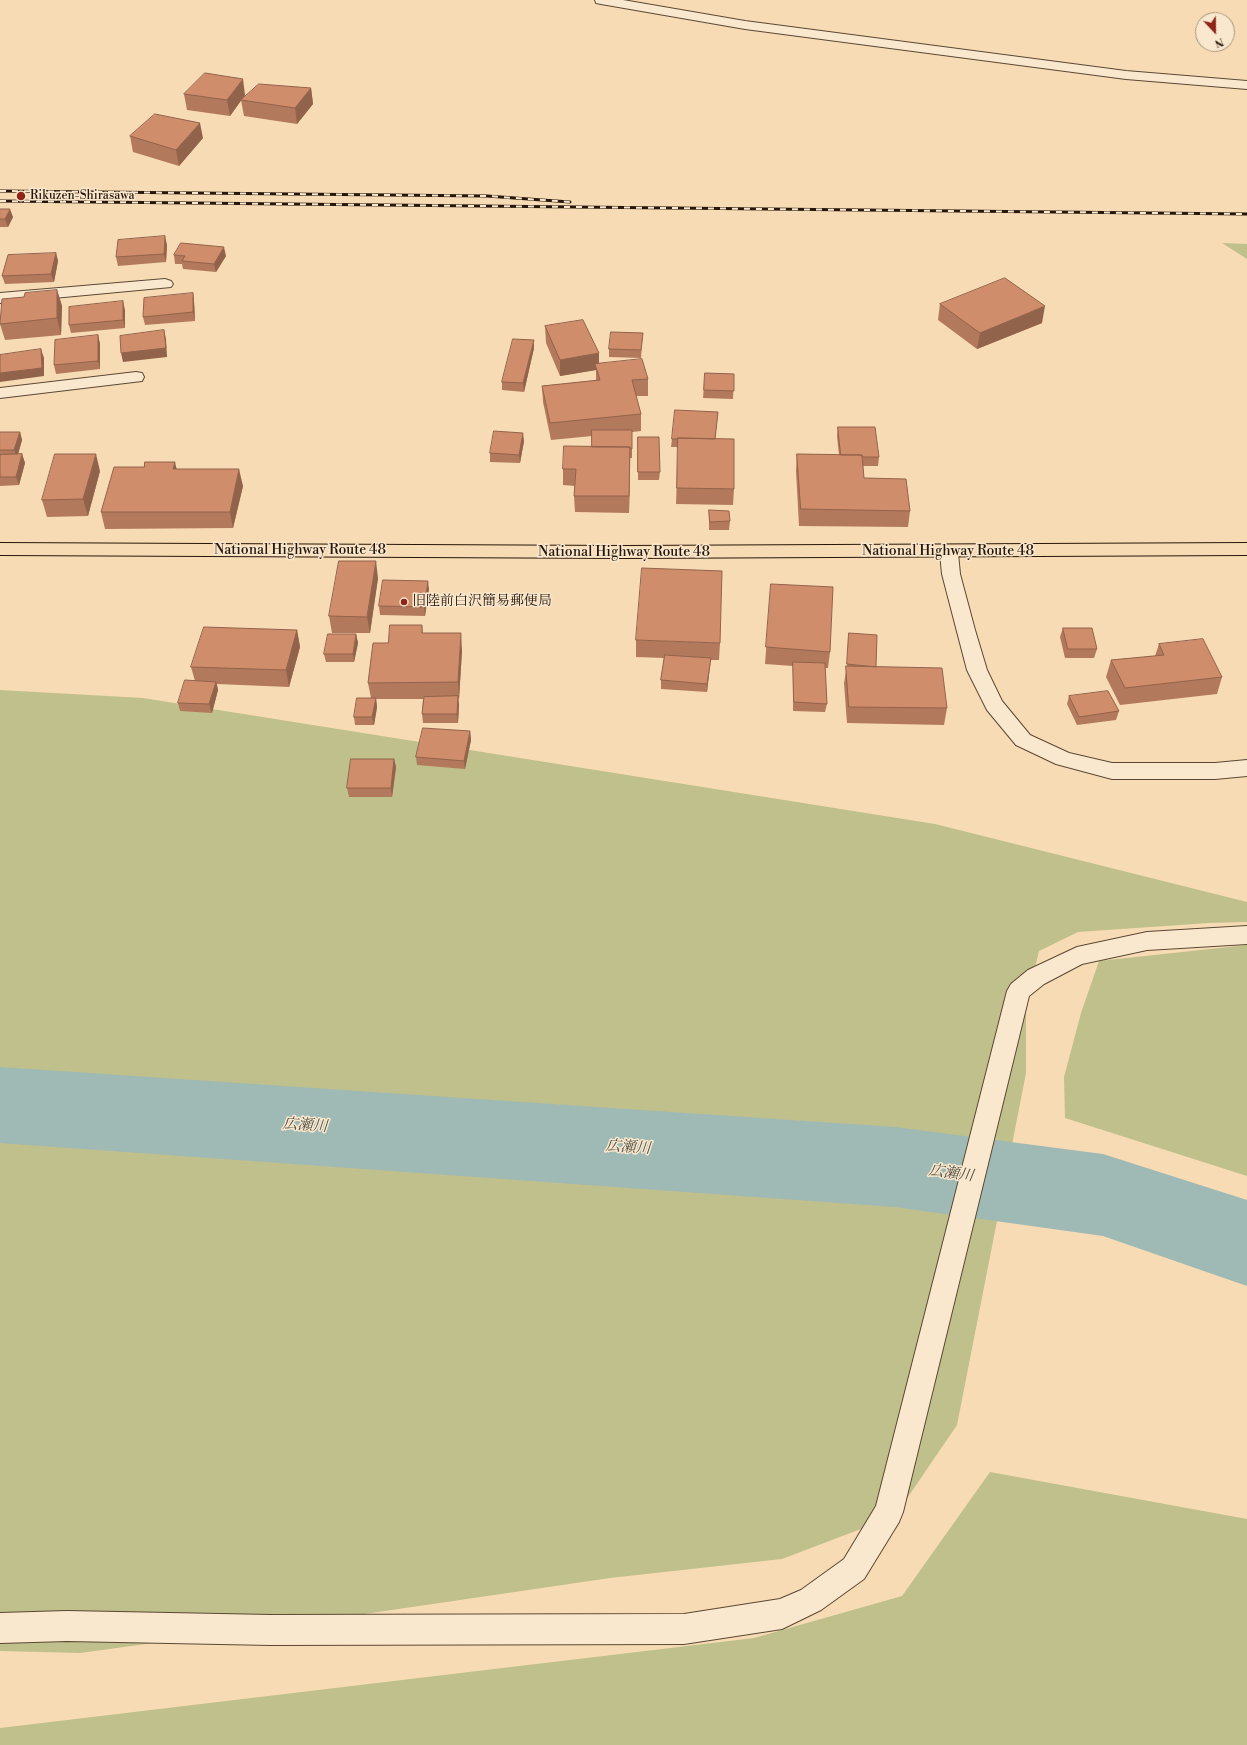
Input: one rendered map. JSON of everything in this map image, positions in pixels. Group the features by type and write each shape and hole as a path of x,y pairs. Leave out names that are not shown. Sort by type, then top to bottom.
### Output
{"highway":[{"name":"National Highway Route 48","path":"0,549 494,553 949,553 1247,549"}],"street":[{"path":"601,0 745,25 1126,75 1247,85"},
{"path":"0,298 165,284"},
{"path":"0,393 136,377"},
{"path":"949,553 951,574 977,670 994,705 1023,740 1062,759 1112,771 1215,771 1247,768"},
{"path":"0,1628 67,1626 271,1630 684,1630 782,1614 810,1600 854,1569 889,1512 1019,991 1036,977 1077,956 1147,941 1247,935"}],"green space":[{"path":"1222,243 1247,244 1247,259"},
{"path":"0,690 143,698 935,824 1247,902 1247,922 1209,923 1078,932 1039,951 1026,1006 1026,1073 957,1425 895,1516 782,1559 610,1578 344,1617 80,1653 0,1651"},
{"path":"1247,945 1247,1176 1065,1118 1064,1077 1081,1013 1099,961"},
{"path":"990,1472 1247,1519 1247,1745 0,1745 0,1728 754,1638 902,1596"}],"building":[{"path":"205,73 243,79 227,100 184,94"},
{"path":"259,84 311,88 295,108 241,100"},
{"path":"155,114 200,123 176,150 130,136"},
{"path":"0,209 10,209 5,219 0,219"},
{"path":"165,236 164,254 116,257 118,240"},
{"path":"181,243 224,247 214,264 182,261 185,256 174,255"},
{"path":"56,253 51,274 2,276 8,255"},
{"path":"1005,278 1045,306 980,333 940,304"},
{"path":"57,290 57,318 0,324 2,299 24,297 25,293"},
{"path":"193,293 193,312 143,317 144,298"},
{"path":"123,301 123,320 69,325 69,307"},
{"path":"583,320 599,353 560,360 545,326"},
{"path":"164,330 166,348 121,353 120,336"},
{"path":"611,332 643,333 641,350 609,349"},
{"path":"98,335 98,361 54,365 55,340"},
{"path":"513,339 534,340 523,383 502,382"},
{"path":"41,349 42,368 0,373 0,355"},
{"path":"642,359 648,379 632,380 641,414 550,423 542,386 600,380 595,364"},
{"path":"705,373 734,374 734,391 704,390"},
{"path":"675,410 718,412 715,439 672,439"},
{"path":"838,427 875,427 879,457 841,455"},
{"path":"592,430 632,430 632,449 630,449 630,447 592,447"},
{"path":"494,431 523,433 519,455 490,453"},
{"path":"0,432 20,432 14,450 0,450"},
{"path":"638,437 659,437 660,472 638,472"},
{"path":"678,438 734,439 734,489 677,488"},
{"path":"564,446 630,447 629,496 574,496 576,469 563,469"},
{"path":"22,454 16,477 0,477 0,455"},
{"path":"55,454 96,454 83,499 42,500"},
{"path":"797,454 862,455 864,478 906,479 910,511 801,509"},
{"path":"145,462 175,462 173,469 239,469 230,512 101,512 114,467 144,467"},
{"path":"709,510 729,511 730,521 710,522"},
{"path":"339,561 376,561 367,617 329,616"},
{"path":"642,568 722,571 720,643 636,640"},
{"name":"旧陸前白沢簡易郵便局","path":"383,580 428,581 424,607 379,606"},
{"path":"771,584 833,587 830,652 766,647"},
{"path":"390,625 422,625 422,633 461,633 458,682 368,683 373,643 388,643"},
{"path":"204,627 297,630 286,670 191,667"},
{"path":"1063,628 1092,628 1097,649 1068,649"},
{"path":"849,633 877,635 876,667 847,664"},
{"path":"328,634 356,634 353,654 324,654"},
{"path":"1203,639 1222,677 1125,688 1111,660 1164,655 1159,644"},
{"path":"665,655 711,658 707,684 661,680"},
{"path":"793,662 825,663 827,704 794,702"},
{"path":"846,666 942,668 947,708 849,707"},
{"path":"185,680 216,682 209,704 178,703"},
{"path":"1108,691 1119,711 1079,717 1069,696"},
{"path":"458,696 457,714 422,714 424,697"},
{"path":"357,698 376,698 372,717 354,717"},
{"path":"423,728 470,731 464,761 416,757"},
{"path":"351,759 394,759 391,788 347,788"}],"waterway":[{"name":"広瀬川","path":"0,1105 895,1167 1103,1195 1247,1243"}],"railway":[{"path":"0,191 487,196 570,202"},
{"path":"0,201 1247,214"}],"place":[{"name":"Rikuzen-Shirasawa","path":"21,196"},
{"name":"旧陸前白沢簡易郵便局","path":"404,602"}]}
